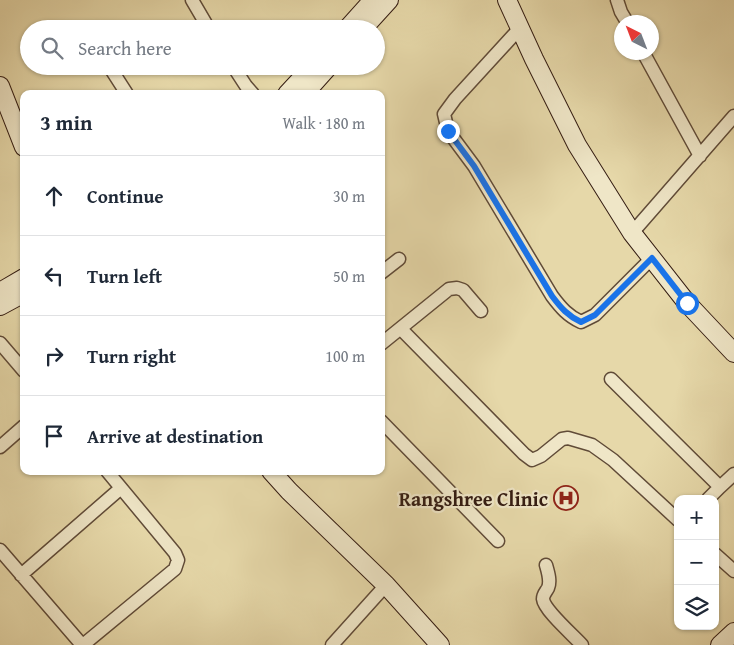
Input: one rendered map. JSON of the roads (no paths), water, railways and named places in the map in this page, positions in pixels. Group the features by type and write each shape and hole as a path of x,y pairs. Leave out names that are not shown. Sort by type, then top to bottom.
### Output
{"street":[{"path":"192,0 204,20"},
{"path":"355,20 373,0"},
{"path":"371,20 389,0"},
{"path":"507,0 577,145 632,233 687,303 734,353"},
{"path":"617,0 623,15"},
{"path":"520,28 455,99 444,114 448,131 474,166 552,296 561,309 571,318 581,322 595,315 652,258"},
{"path":"648,60 700,156"},
{"path":"115,75 124,90"},
{"path":"239,75 250,90"},
{"path":"291,90 304,75"},
{"path":"308,90 321,75"},
{"path":"0,86 20,137"},
{"path":"632,233 734,116"},
{"path":"385,270 399,259"},
{"path":"0,292 20,280"},
{"path":"385,341 449,289 457,288 463,290 482,311"},
{"path":"0,306 20,295"},
{"path":"401,329 532,460 541,456 562,439 568,438 592,445 613,460 674,516"},
{"path":"0,342 20,366"},
{"path":"611,379 720,487"},
{"path":"385,426 498,542"},
{"path":"0,447 20,430"},
{"path":"712,495 734,474"},
{"path":"0,550 82,645 176,569 178,560 175,553 110,475"},
{"path":"275,475 386,586 440,645"},
{"path":"21,575 121,488"},
{"path":"719,558 734,571"},
{"path":"546,565 549,587 543,600 547,608 582,645"},
{"path":"332,645 386,586"},
{"path":"720,645 734,632"}],"place":[{"name":"Rangshree Clinic","path":"566,498"}]}
